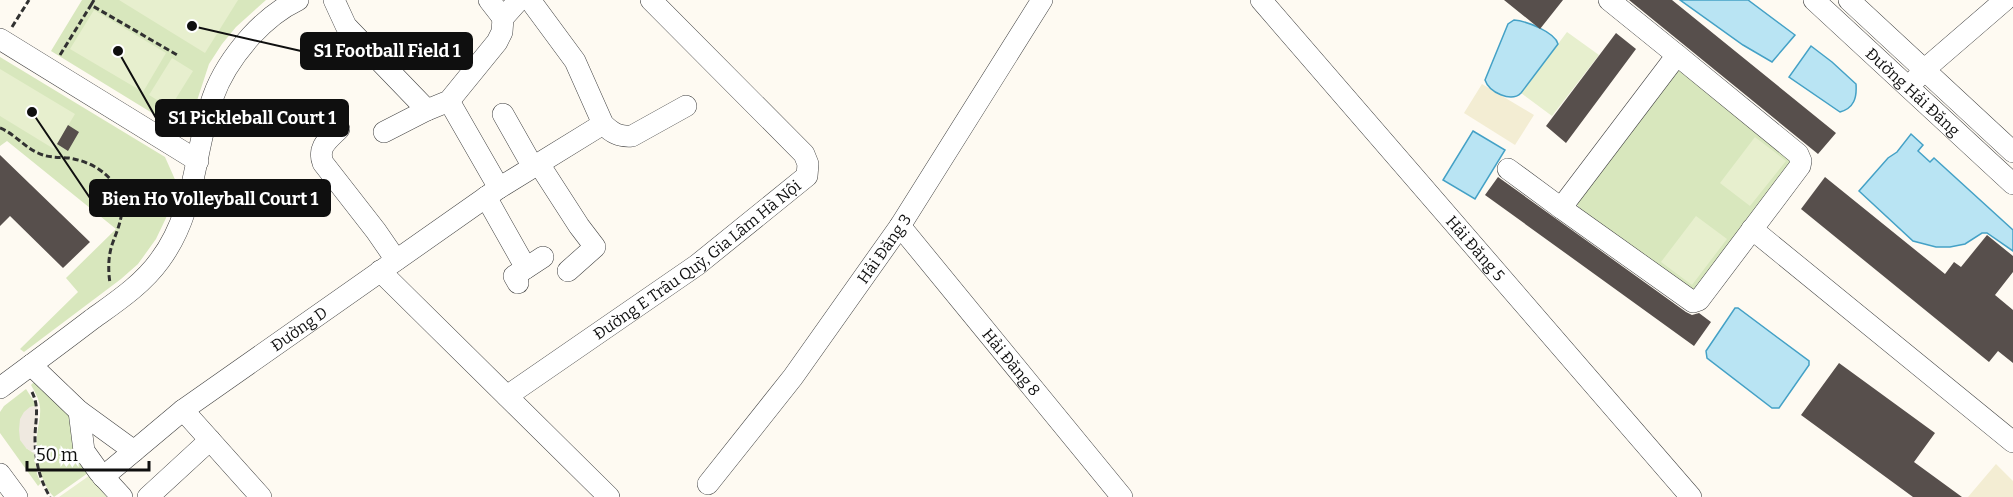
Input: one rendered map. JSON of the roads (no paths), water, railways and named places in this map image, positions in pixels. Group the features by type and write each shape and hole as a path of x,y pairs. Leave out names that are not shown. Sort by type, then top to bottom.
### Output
{"street":[{"path":"0,388 129,292 159,261 176,236 182,222 212,98 231,61 264,23 298,0"},
{"path":"334,0 346,26 427,110"},
{"path":"489,0 503,18"},
{"path":"384,132 449,101 497,42 502,32 503,18 519,0"},
{"path":"530,0 575,60 603,124 611,132 621,136 632,136 686,106"},
{"name":"Đường E Trâu Quỳ, Gia Lâm Hà Nội","path":"507,396 697,265 807,176 808,164 804,154 651,0"},
{"name":"Hải Đăng 3","path":"708,484 793,377 900,226 1042,0"},
{"name":"Hải Đăng 5","path":"1261,0 1691,497"},
{"path":"1508,170 1693,302 1699,300 1800,166 1800,157 1609,0"},
{"name":"Đường Hải Đăng","path":"1814,0 2013,184"},
{"name":"Đường Hải Đăng","path":"1849,0 2013,152"},
{"path":"1909,88 1925,69 2005,0"},
{"path":"5,35 198,161"},
{"path":"1561,208 1677,55"},
{"path":"449,101 529,269"},
{"path":"503,114 536,165 595,247 568,271"},
{"name":"Đường D","path":"103,477 183,410 388,265 492,193 603,124"},
{"path":"339,129 321,148 322,163 376,231 388,265 507,396 602,495"},
{"name":"Hải Đăng 8","path":"900,226 1122,497"},
{"path":"1752,229 2013,442"},
{"path":"31,365 80,411 134,451"},
{"path":"183,410 261,497"},
{"path":"80,411 84,451 103,477 122,497"},
{"path":"148,497 210,440"},
{"path":"0,474 17,497"}],"water":[{"path":"1680,0 1748,0 1795,35 1772,62 1743,45"},
{"path":"1514,20 1526,22 1546,31 1558,44 1521,93 1512,97 1496,92 1485,80 1508,24"},
{"path":"1811,46 1856,84 1854,102 1849,108 1840,112 1789,77"},
{"path":"1473,131 1505,150 1475,199 1443,180"},
{"path":"1911,134 1923,145 1918,151 1930,162 1934,158 2013,230 2013,251 1987,233 1982,233 1965,244 1950,247 1936,247 1913,241 1859,191"},
{"path":"1735,308 1809,361 1809,365 1779,408 1772,408 1707,358 1706,351"}],"place":[{"name":"S1 Football Field 1","path":"192,26"},
{"name":"S1 Pickleball Court 1","path":"118,51"},
{"name":"Bien Ho Volleyball Court 1","path":"32,112"}]}
